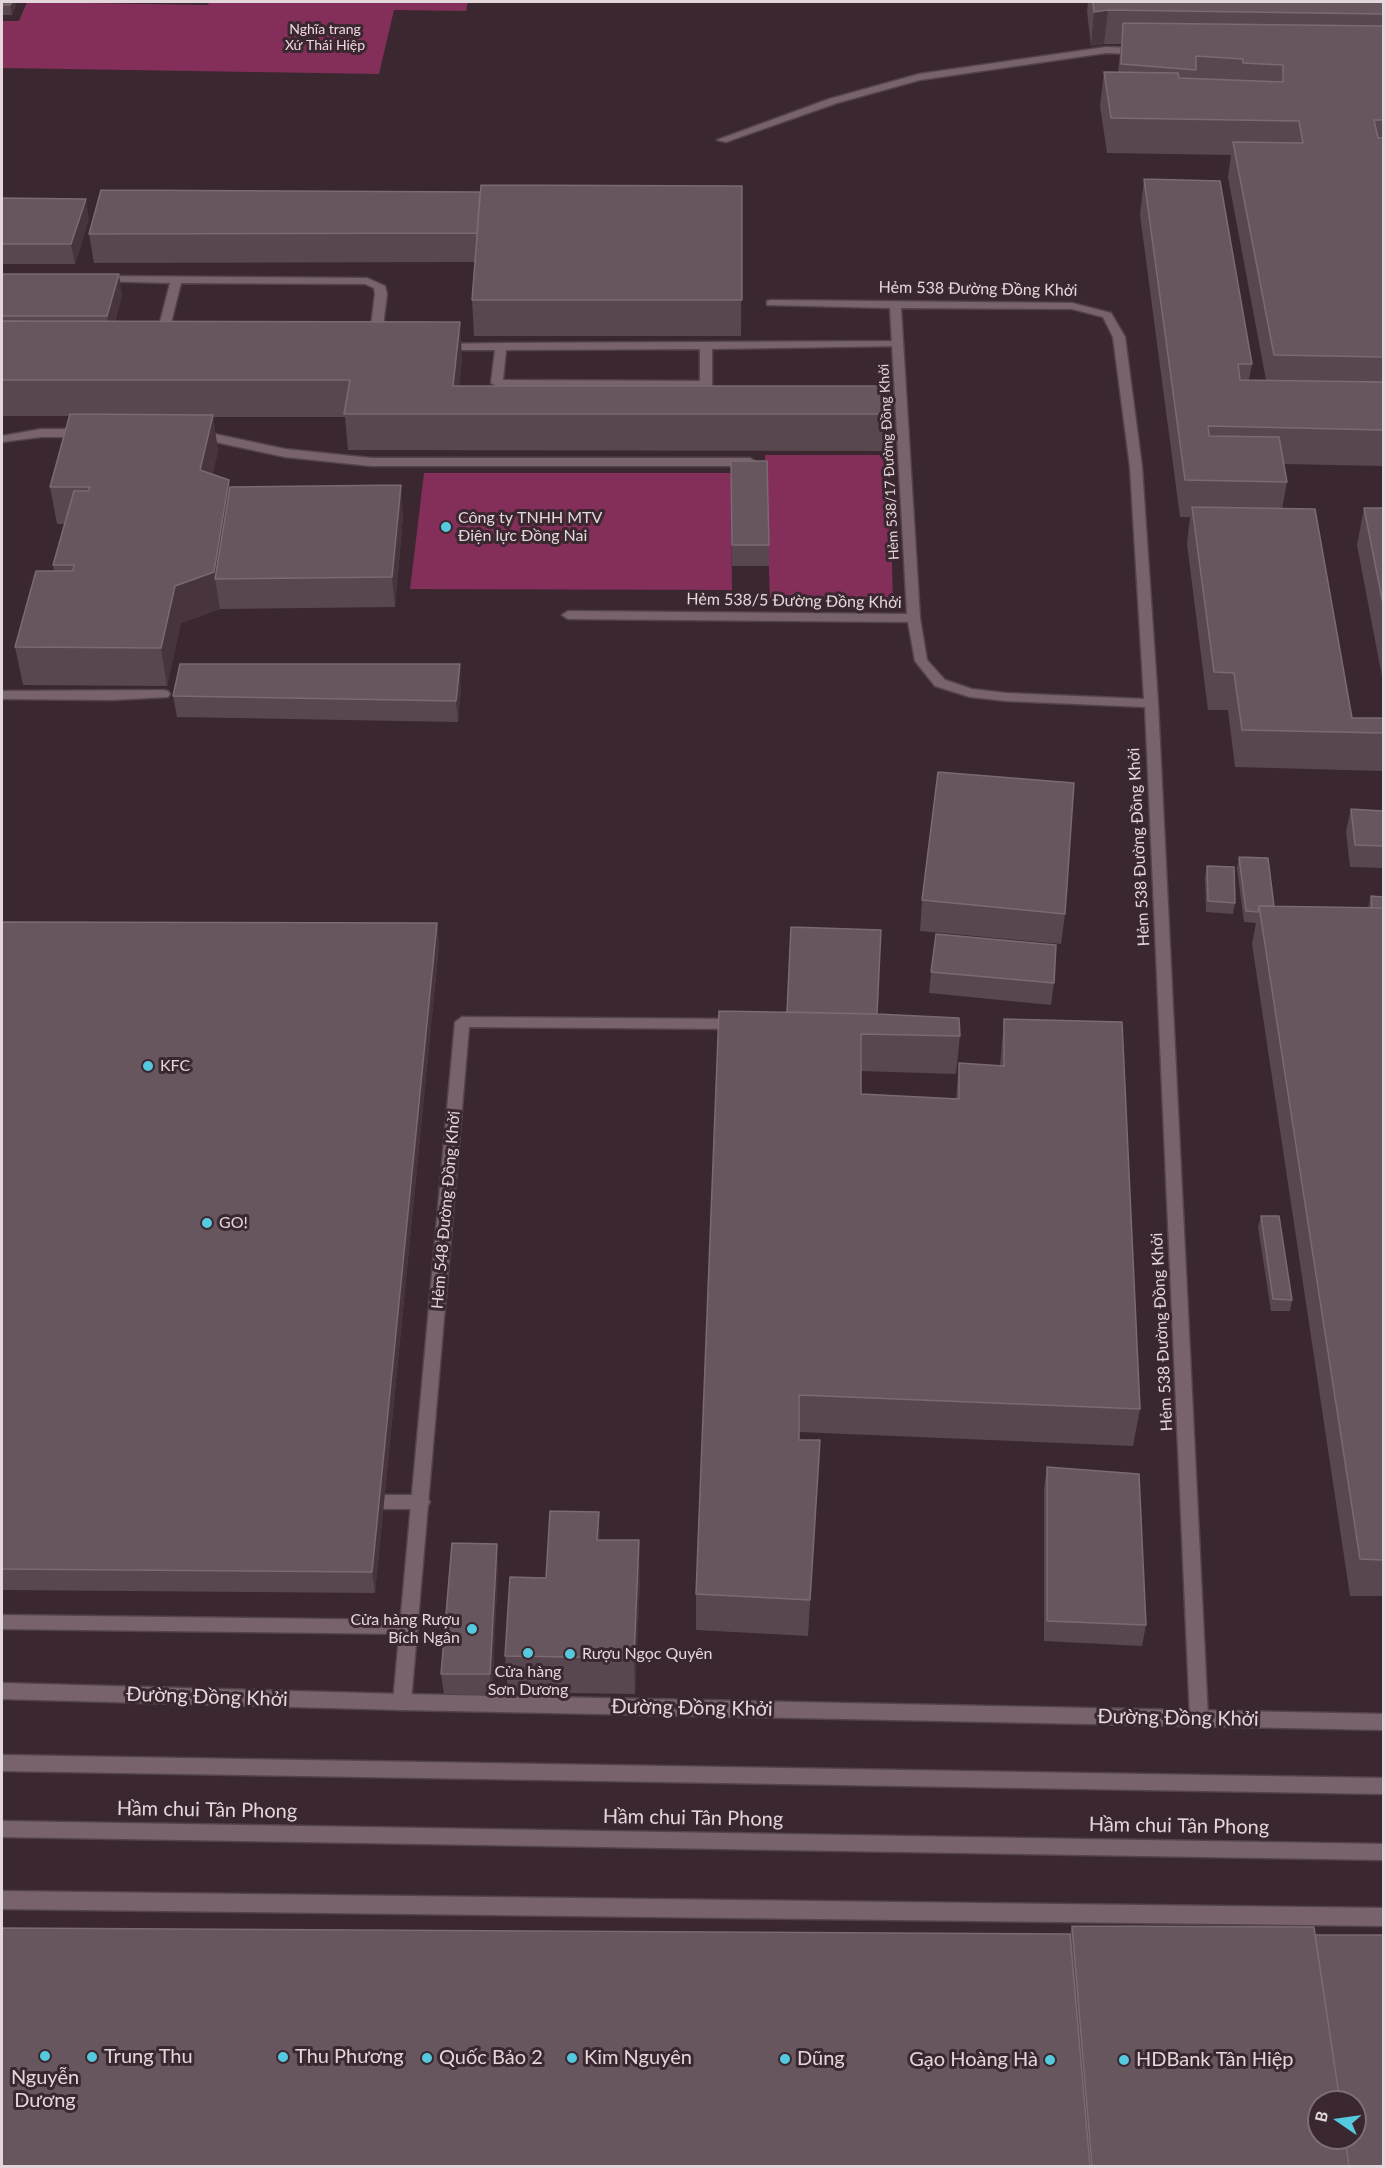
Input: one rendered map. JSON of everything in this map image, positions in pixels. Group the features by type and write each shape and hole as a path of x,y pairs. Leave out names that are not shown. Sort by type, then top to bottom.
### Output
{"street":[{"path":"722,140 833,101 919,78 1106,50 1152,51"},
{"path":"83,279 367,281 379,286 381,294 370,326 376,334 395,344"},
{"path":"176,279 165,326 188,326"},
{"name":"Hẻm 538 Đường Đồng Khởi","path":"771,303 1072,306 1107,315 1119,337 1136,466 1151,703 1199,1718"},
{"name":"Hẻm 538/17 Đường Đồng Khởi","path":"895,304 897,344 895,398 914,618"},
{"path":"426,347 897,344"},
{"path":"706,345 706,398 729,398"},
{"path":"501,346 497,383 706,385"},
{"path":"2,439 41,433 94,433"},
{"path":"179,433 226,439 285,453 371,462 750,462"},
{"name":"Hẻm 538/5 Đường Đồng Khởi","path":"568,615 914,618 921,661 940,683 970,693 1006,697 1151,703"},
{"path":"2,695 163,694"},
{"name":"Hẻm 548 Đường Đồng Khởi","path":"402,1702 462,1022 755,1024"},
{"path":"385,1502 421,1502"},
{"path":"2,1622 409,1627"},
{"name":"Đường Đồng Khởi","path":"2,1691 402,1702 1383,1722"},
{"path":"2,1763 1383,1786"},
{"name":"Hầm chui Tân Phong","path":"2,1829 1383,1852"},
{"path":"2,1900 1383,1917"}],"green space":[{"name":"Nghĩa trang Xứ Thái Hiệp","path":"27,2 208,5 209,2 468,2 466,11 394,10 379,74 2,68 2,21 19,21"},
{"path":"765,455 889,455 893,602 770,601"},
{"path":"424,473 731,473 732,590 410,589"}],"building":[{"path":"2,2 12,2 10,5 2,5"},
{"path":"1093,2 1383,2 1383,14 1108,10 1094,12"},
{"path":"1123,23 1383,26 1383,120 1374,120 1378,138 1383,138 1383,357 1274,355 1233,142 1303,143 1299,121 1111,118 1104,72 1178,73 1179,78 1283,82 1283,65 1243,63 1243,59 1196,56 1196,70 1121,64"},
{"path":"1144,179 1220,181 1252,364 1238,364 1240,380 1383,382 1383,430 1208,426 1209,436 1279,437 1287,482 1185,480"},
{"path":"481,185 742,186 742,300 472,300"},
{"path":"101,190 480,192 477,233 89,234"},
{"path":"2,198 86,199 71,244 2,244"},
{"path":"2,274 119,274 107,316 2,316"},
{"path":"2,321 460,322 453,386 889,386 891,414 344,414 350,380 2,380"},
{"path":"70,414 213,415 200,470 229,480 214,572 175,586 161,648 15,647 36,571 73,571 74,565 53,565 74,491 88,491 90,487 50,487"},
{"path":"731,461 767,461 769,545 732,545"},
{"path":"401,485 392,577 215,579 230,487"},
{"path":"1192,507 1315,509 1352,718 1383,718 1383,733 1242,730 1234,673 1214,672"},
{"path":"1364,508 1383,508 1383,604"},
{"path":"180,664 460,664 456,701 173,696"},
{"path":"938,772 1074,783 1065,914 922,900"},
{"path":"1351,809 1383,811 1383,846 1355,845"},
{"path":"1239,857 1268,858 1274,906 1259,906 1258,912 1246,911"},
{"path":"1207,866 1234,867 1235,903 1208,901"},
{"path":"1371,896 1383,897 1383,908 1372,908"},
{"path":"1259,906 1383,908 1383,1560 1360,1559"},
{"name":"GO!","path":"2,922 437,923 372,1572 2,1569"},
{"path":"791,927 881,930 877,1014 787,1012"},
{"path":"936,934 1056,945 1054,983 931,972"},
{"path":"719,1011 959,1018 960,1036 861,1034 861,1094 959,1099 959,1063 1004,1066 1004,1019 1122,1022 1140,1409 799,1395 799,1440 820,1440 810,1600 696,1594"},
{"path":"1261,1216 1279,1216 1292,1300 1273,1299"},
{"path":"1047,1467 1139,1474 1146,1625 1047,1621"},
{"path":"550,1511 599,1512 597,1540 639,1540 634,1658 505,1656 510,1577 546,1578"},
{"name":"Cửa hàng Rượu Bích Ngân","path":"452,1543 497,1544 490,1674 441,1674"},
{"path":"1072,1926 1314,1927 1338,2090 1307,2090 1307,2150 1347,2150 1349,2166 1092,2166"},
{"path":"2,1928 1070,1934 1090,2166 2,2166"},
{"path":"1315,1935 1383,1935 1383,2166 1349,2166 1347,2150 1367,2150 1367,2090 1338,2090"}],"place":[{"name":"Công ty TNHH MTV Điện lực Đồng Nai","path":"446,527"},
{"name":"KFC","path":"148,1066"},
{"name":"GO!","path":"207,1223"},
{"name":"Cửa hàng Rượu Bích Ngân","path":"472,1629"},
{"name":"Cửa hàng Sơn Dương","path":"528,1653"},
{"name":"Rượu Ngọc Quyên","path":"570,1654"},
{"name":"Nguyễn Dương","path":"45,2056"},
{"name":"Trung Thu","path":"92,2057"},
{"name":"Thu Phương","path":"283,2057"},
{"name":"Quốc Bảo 2","path":"427,2058"},
{"name":"Kim Nguyên","path":"572,2058"},
{"name":"Dũng","path":"785,2059"},
{"name":"Gạo Hoàng Hà","path":"1050,2060"},
{"name":"HDBank Tân Hiệp","path":"1124,2060"}]}
